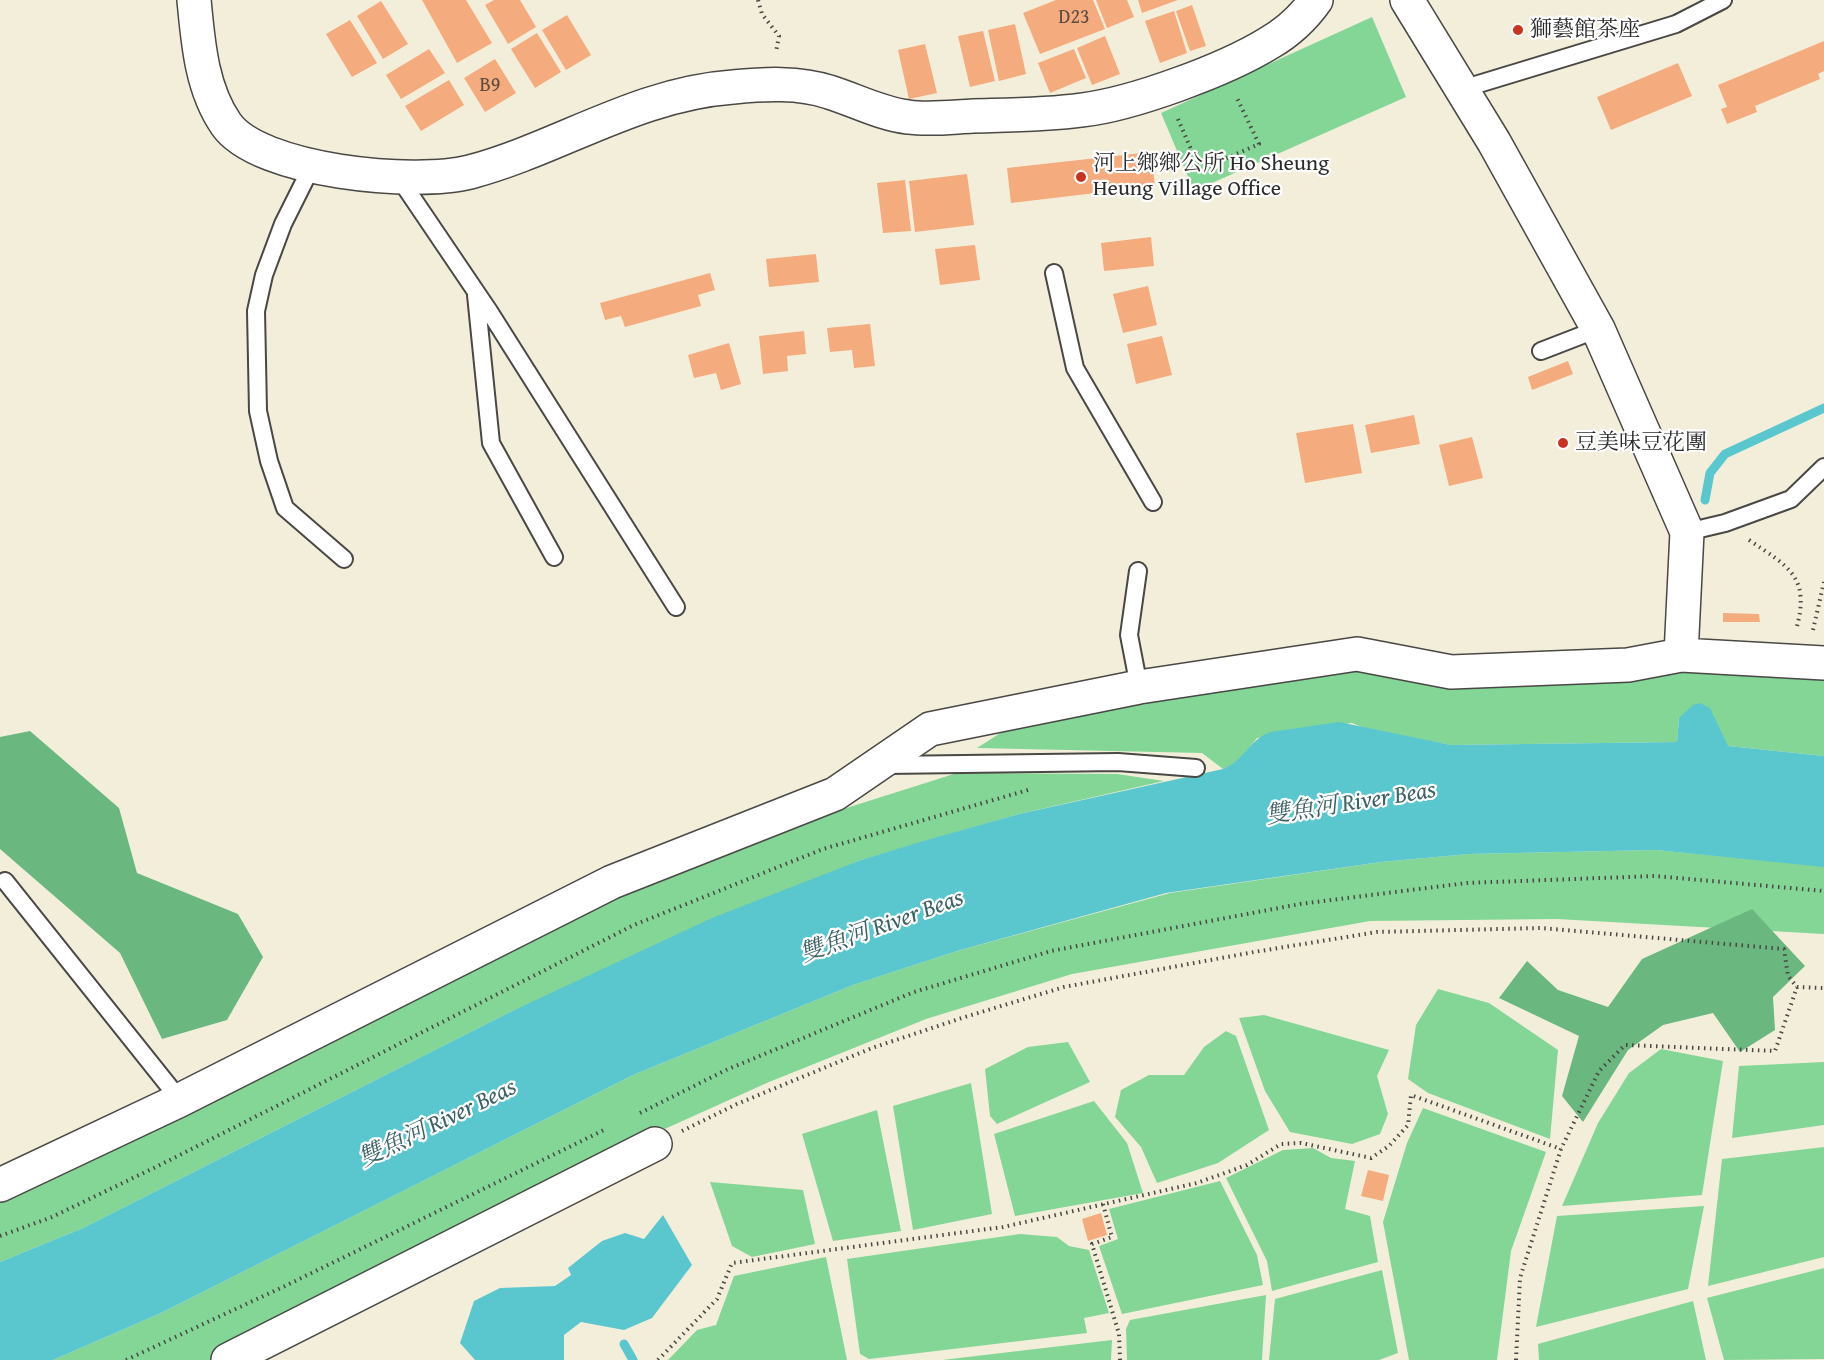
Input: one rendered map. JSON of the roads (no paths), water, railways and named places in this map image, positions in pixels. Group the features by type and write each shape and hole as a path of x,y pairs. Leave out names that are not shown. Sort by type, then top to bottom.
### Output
{"street":[{"path":"195,0 198,45 207,83 226,124 247,143 264,152 312,166 399,178 434,178 471,171 616,114 701,90 763,85 805,86 826,90 887,112 913,118 1085,110 1143,96 1222,66 1271,43 1290,29 1317,0"},
{"path":"1407,0 1548,236 1598,329 1687,532 1681,655"},
{"path":"0,1185 180,1100 612,882 835,794 930,729 1139,687 1357,654 1451,672 1628,665 1681,655 1824,663"},
{"path":"228,1360 655,1144"}],"lane":[{"path":"1462,89 1676,24 1723,0"},
{"path":"312,166 283,224 264,275 256,311 258,411 269,461 285,508 344,559"},
{"path":"399,178 476,291 676,607"},
{"path":"1054,273 1074,368 1153,502"},
{"path":"476,291 491,443 554,557"},
{"path":"1541,351 1598,329"},
{"path":"1687,532 1725,523 1791,499 1824,468"},
{"path":"1138,571 1129,635 1139,687"},
{"path":"879,765 1118,762 1196,768"},
{"path":"5,881 180,1100"}],"water":[{"name":"雙魚河 River Beas","path":"1700,703 1710,708 1728,746 1824,756 1824,867 1656,850 1469,854 1381,862 1166,893 957,951 853,985 633,1075 161,1313 53,1360 0,1360 0,1262 83,1228 510,1012 712,918 861,860 1019,814 1223,769 1236,761 1258,739 1271,732 1339,722 1451,745 1677,742 1679,718 1693,705"},
{"path":"663,1215 692,1265 652,1318 624,1330 581,1322 564,1335 564,1360 475,1360 460,1343 474,1301 500,1288 555,1286 571,1275 568,1268 602,1241 625,1233 644,1239"}],"waterway":[{"path":"1705,500 1710,473 1725,454 1824,408"},
{"path":"624,1344 633,1360"}],"place":[{"name":"獅藝館茶座","path":"1518,30"},
{"name":"河上鄉鄉公所 Ho Sheung Heung Village Office","path":"1081,177"},
{"name":"豆美味豆花團","path":"1563,443"}]}
